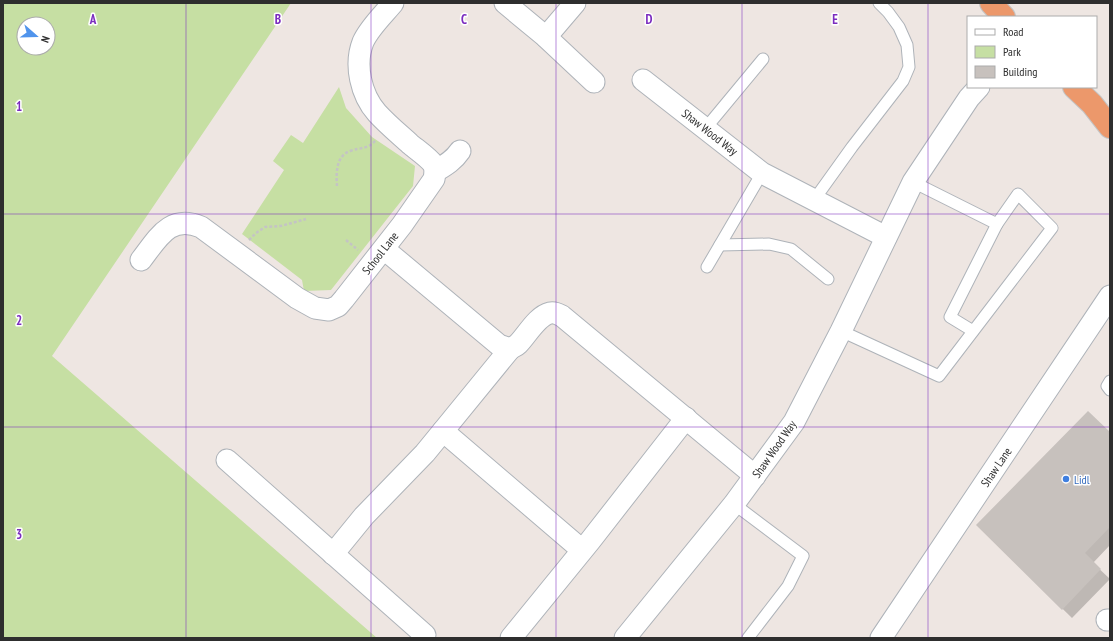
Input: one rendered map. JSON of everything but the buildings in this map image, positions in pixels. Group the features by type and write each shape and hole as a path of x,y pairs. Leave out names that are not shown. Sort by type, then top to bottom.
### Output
{"highway":[{"path":"991,3 1003,16"},
{"path":"1075,88 1101,109 1110,127"}],"street":[{"path":"393,3 364,41 359,60 359,74 364,93 376,112 432,163 436,171 455,158 460,151"},
{"path":"505,3 546,37 594,82"},
{"path":"546,37 575,3"},
{"name":"Shaw Wood Way","path":"643,80 762,173 886,237"},
{"name":"Shaw Wood Way","path":"626,638 734,504 794,422 841,331 913,182 968,98 978,88"},
{"name":"School Lane","path":"141,260 165,230 179,224 194,224 201,227 298,298 315,308 329,310 338,306 384,249 434,178 436,171"},
{"path":"384,249 499,345 510,348"},
{"name":"Shaw Lane","path":"881,638 1110,296"},
{"path":"333,554 364,516 425,453 510,348 517,344 539,319 549,313 555,313 562,316 755,476"},
{"path":"511,638 686,418"},
{"path":"443,431 582,550"},
{"path":"227,460 425,635"}],"lane":[{"path":"814,200 852,147 903,81 909,67 907,45 899,27 888,12 878,3"},
{"path":"705,129 763,59"},
{"path":"707,267 762,173"},
{"path":"913,182 997,224"},
{"path":"841,331 939,376 1052,228 1018,194 997,224 950,316 973,331"},
{"path":"720,245 769,244 791,249 828,279"},
{"path":"1110,381 1106,386 1110,390"},
{"path":"734,504 803,556 788,586 748,638"}],"path":[{"path":"337,186 336,173 338,164 344,155 350,151 363,149 372,144 390,126"},
{"path":"238,255 256,233 265,227 281,226 306,219"}],"green space":[{"path":"3,3 291,3 52,356 377,638 3,638"},
{"path":"339,87 346,108 372,137 415,166 413,186 331,290 304,291 302,280 242,234 284,170 273,161 291,135 303,143"}],"place":[{"name":"Lidl","path":"1066,479"}]}
